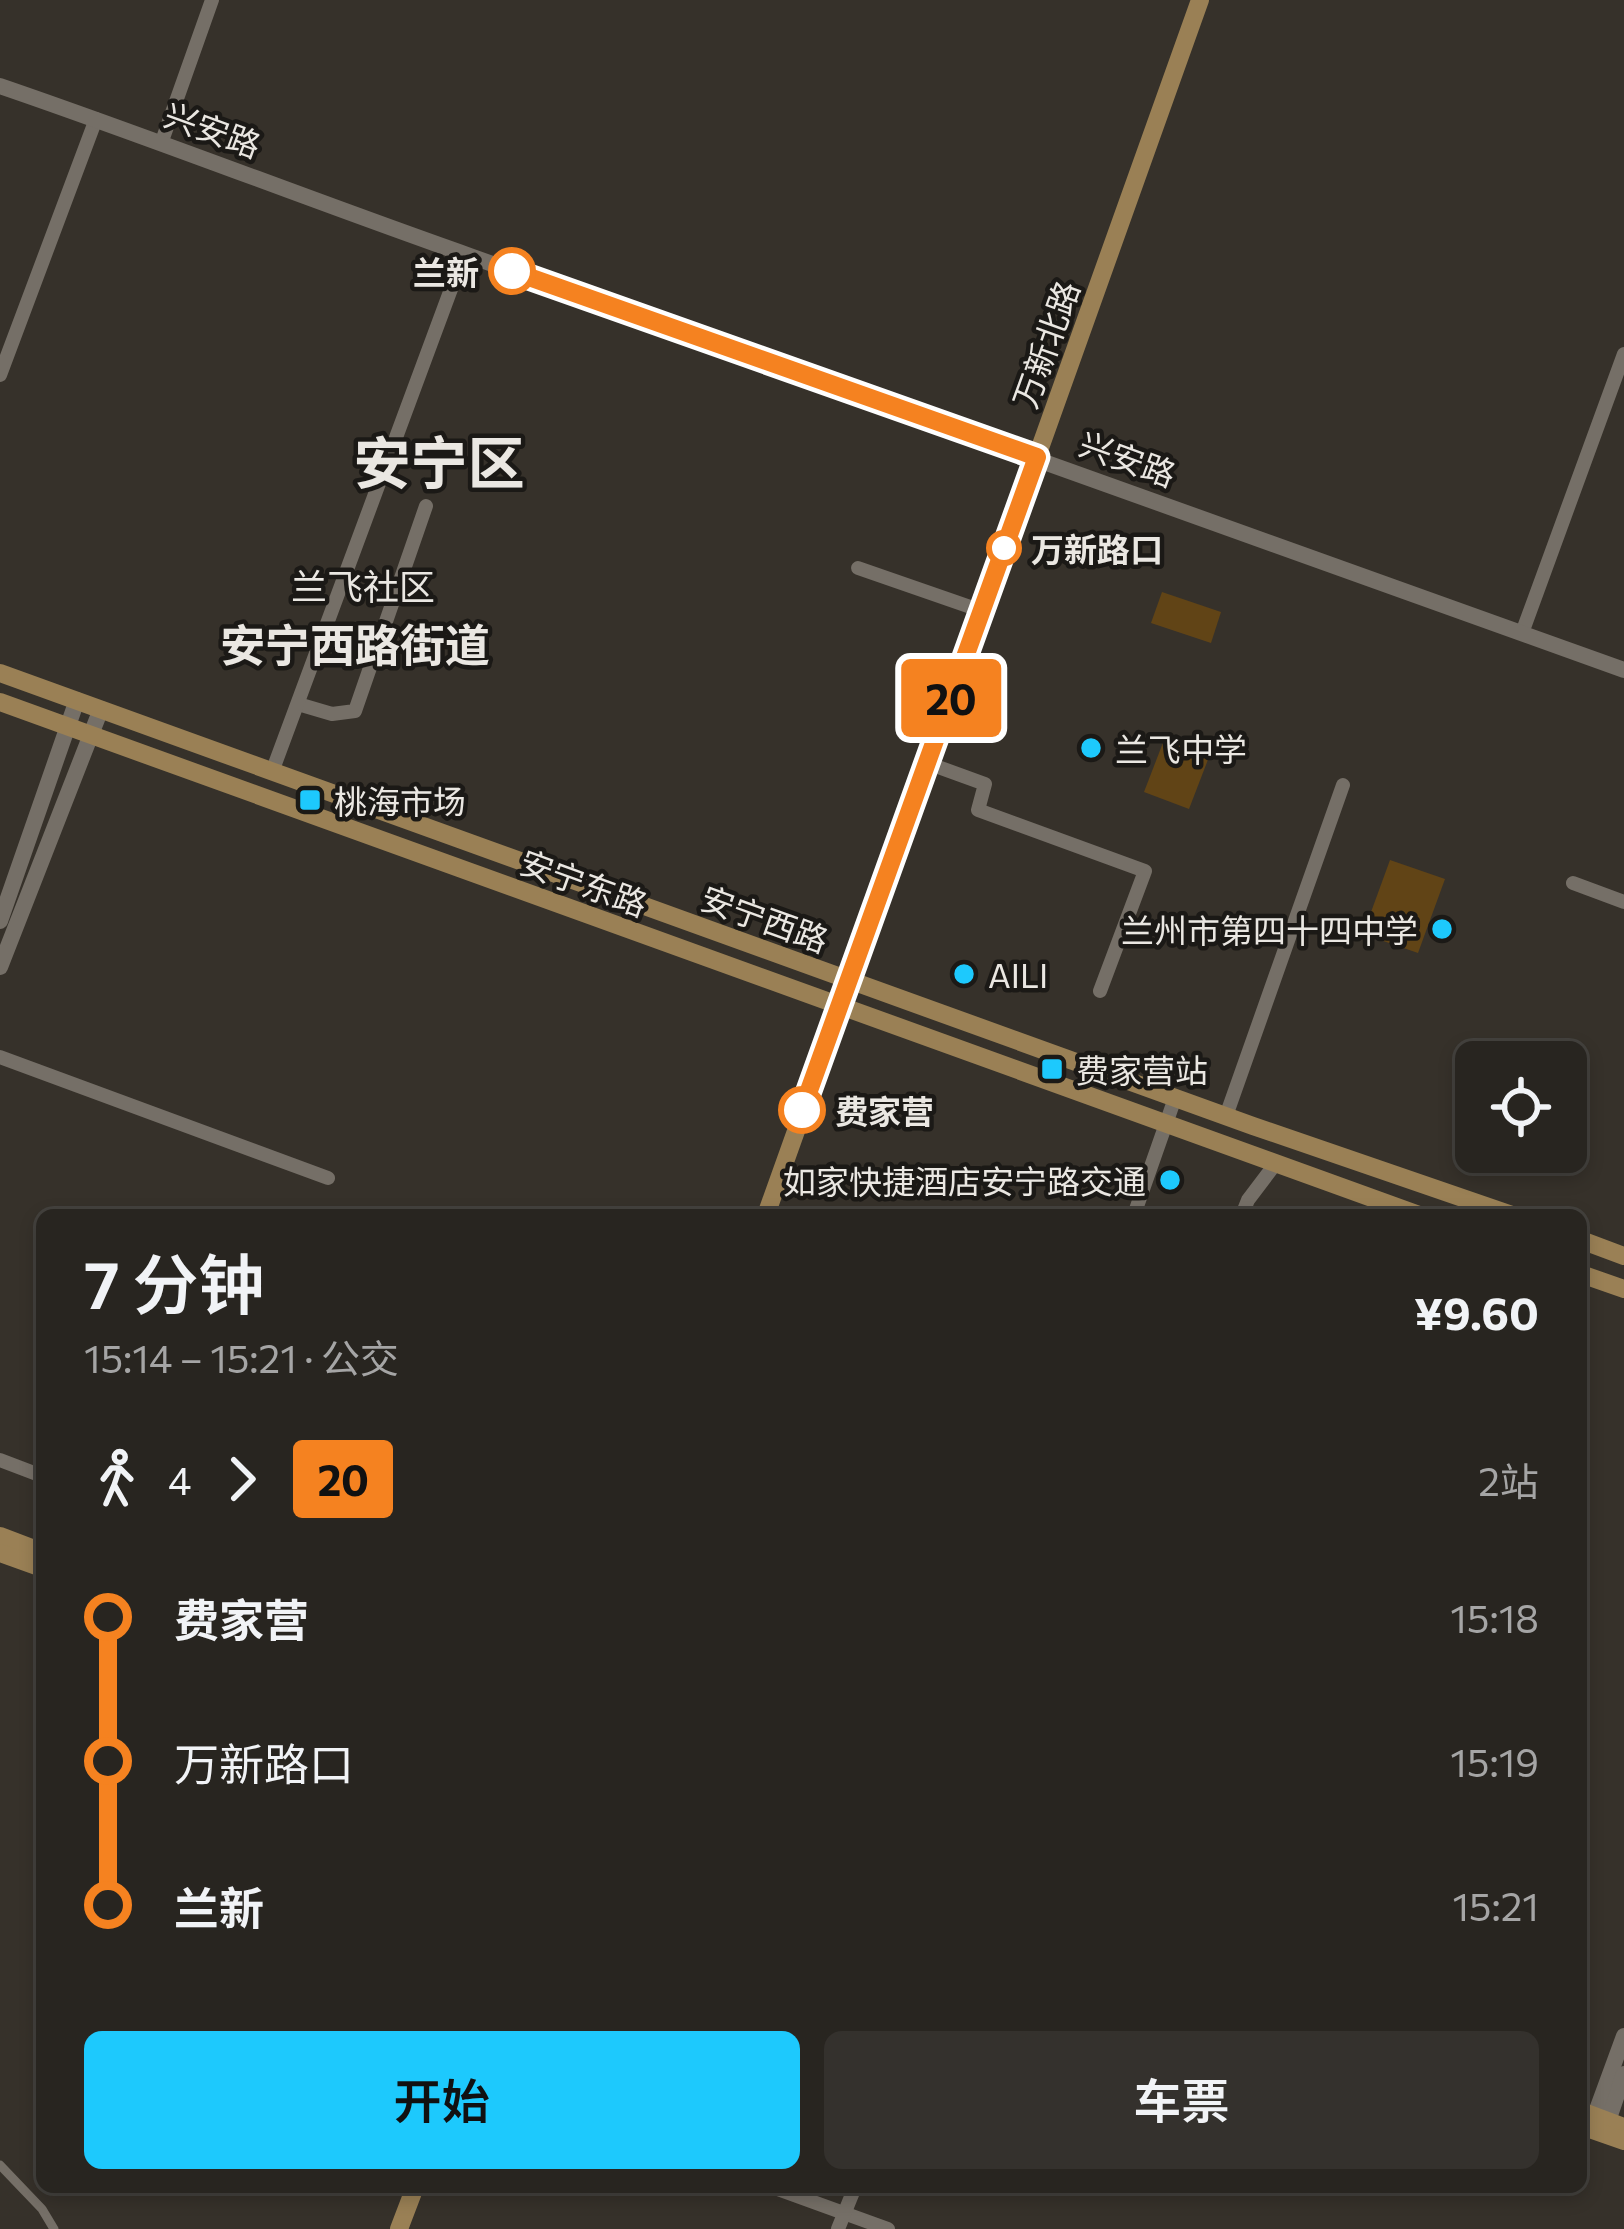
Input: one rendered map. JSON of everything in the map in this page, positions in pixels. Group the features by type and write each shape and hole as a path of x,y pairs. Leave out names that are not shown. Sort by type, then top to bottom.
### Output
{"main road":[{"name":"万新北路","path":"768,1209 1200,0"},
{"name":"安宁西路","path":"0,673 1495,1209"},
{"path":"6,704 27,697 23,681"},
{"name":"安宁东路","path":"6,704 1402,1209"},
{"path":"137,751 138,734 147,726"},
{"path":"1587,1242 1624,1256"},
{"path":"1587,1276 1624,1289"},
{"path":"0,1537 36,1550"},
{"path":"0,1553 36,1551"},
{"path":"1597,2123 1624,2141"},
{"path":"399,2229 413,2193"}],"street":[{"path":"162,141 212,0"},
{"name":"兴安路","path":"0,86 1624,670"},
{"path":"0,375 96,119"},
{"path":"272,772 464,254"},
{"path":"1522,633 1624,354"},
{"path":"298,704 332,714 355,711 426,506"},
{"path":"858,568 982,611"},
{"path":"0,921 77,700"},
{"path":"0,967 101,710"},
{"path":"927,764 986,784 978,810 1145,871 1100,991"},
{"path":"1226,1116 1343,785"},
{"path":"1573,883 1624,902"},
{"path":"0,1058 328,1178"},
{"path":"1136,1209 1175,1098"},
{"path":"1244,1209 1276,1163"},
{"path":"0,1460 36,1473"},
{"path":"1597,2123 1624,2036"},
{"path":"1597,2123 1624,2074"},
{"path":"0,2165 42,2209 54,2229"},
{"path":"789,2193 888,2229"},
{"path":"838,2229 852,2193"}],"shaded area":[{"path":"1162,592 1221,612 1211,643 1151,623"},
{"path":"1164,740 1209,757 1189,809 1144,792"},
{"path":"1390,860 1445,879 1418,953 1363,934"}],"bus line":[{"name":"20","path":"512,271 1037,457 802,1110"}],"place":[{"name":"兰新","path":"512,271"},
{"name":"万新路口","path":"1004,548"},
{"name":"兰飞中学","path":"1091,748"},
{"name":"桃海市场","path":"310,800"},
{"name":"兰州市第四十四中学","path":"1442,929"},
{"name":"AILI","path":"964,974"},
{"name":"费家营站","path":"1052,1069"},
{"name":"费家营","path":"802,1110"},
{"name":"如家快捷酒店安宁路交通","path":"1170,1180"}],"district":[{"name":"安宁区","path":"439,461"},
{"name":"兰飞社区","path":"363,585"},
{"name":"安宁西路街道","path":"355,643"}]}
